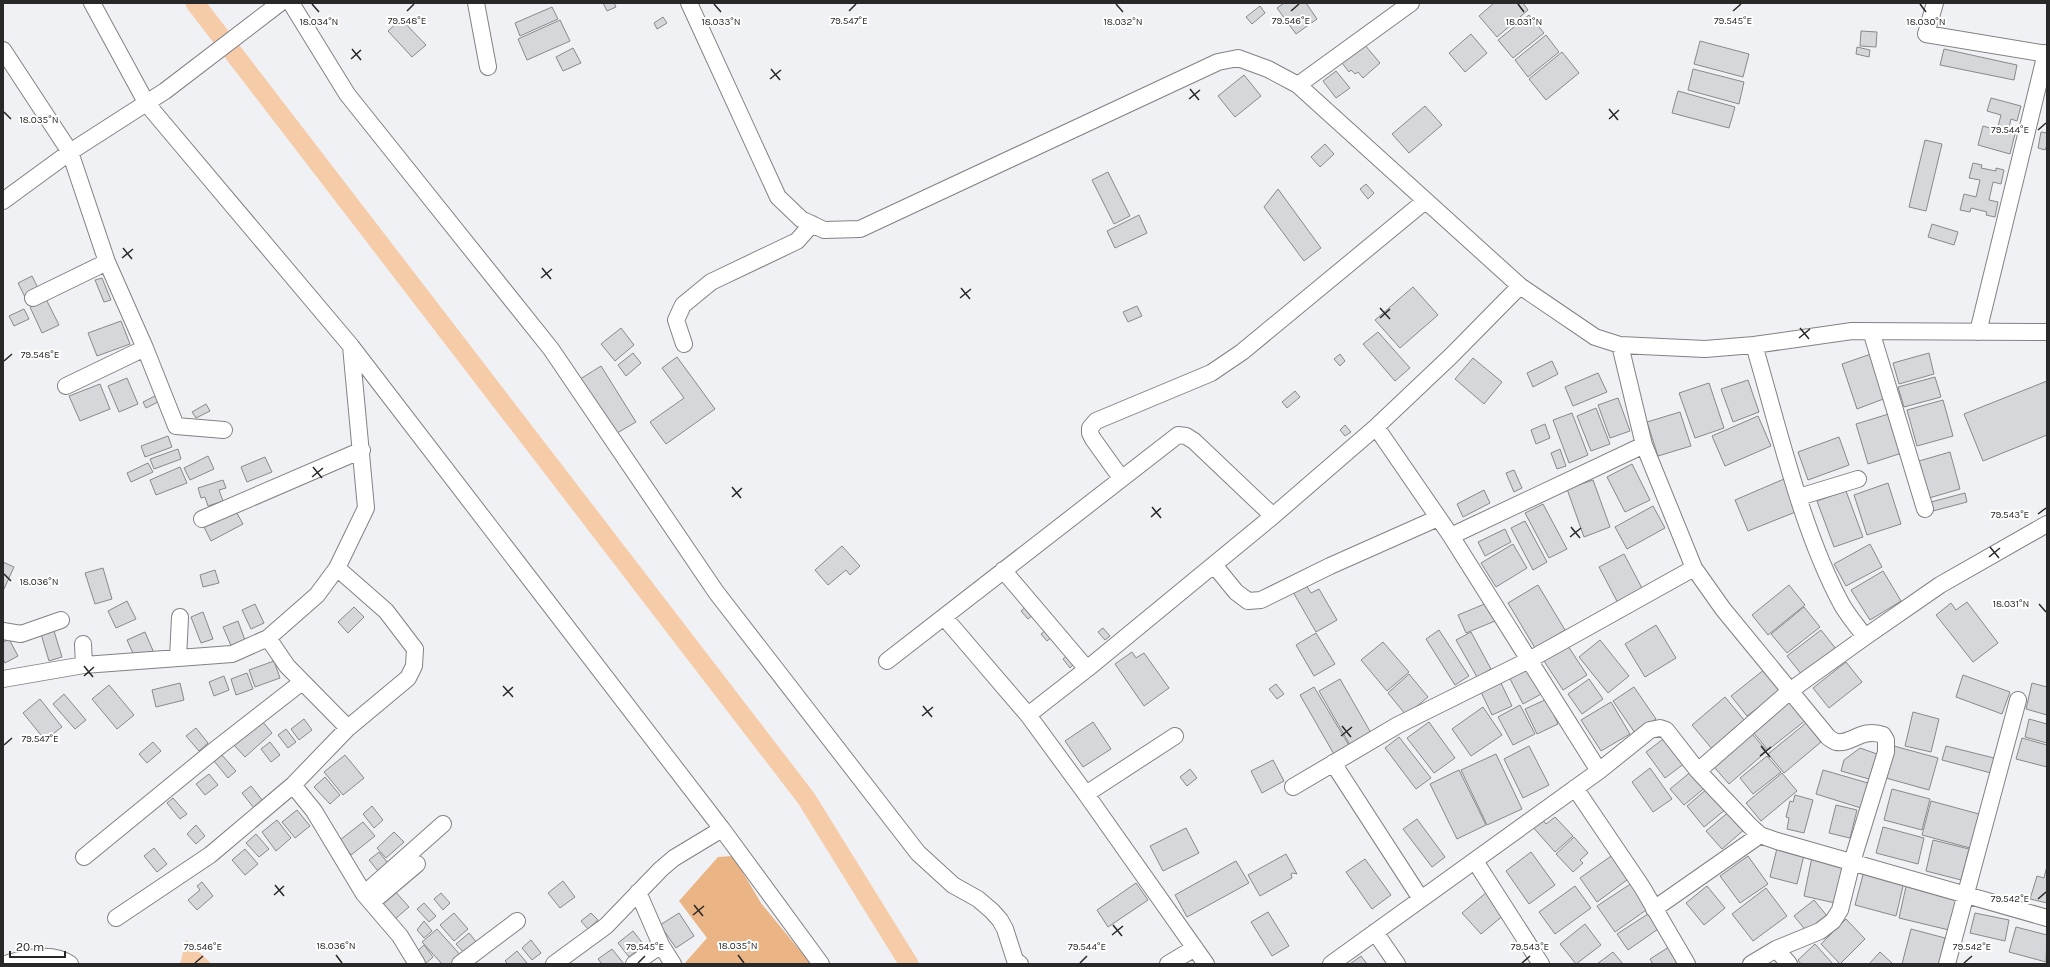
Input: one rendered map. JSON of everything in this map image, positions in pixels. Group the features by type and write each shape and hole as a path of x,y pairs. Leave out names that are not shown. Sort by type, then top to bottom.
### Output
{"street":[{"path":"92,3 147,104 351,346 722,829 821,964"},
{"path":"3,201 70,152 147,104 280,3"},
{"path":"291,3 347,94 551,349 744,631 918,853 953,885 978,900 992,911 1000,920 1006,929 1015,963"},
{"path":"476,3 488,67"},
{"path":"690,3 778,197 801,219 824,230 860,228 1218,62 1238,58 1268,69 1298,85 1520,286 1595,337 1620,345 1705,349 1754,345 1852,331 2047,332"},
{"path":"1298,85 1411,3"},
{"path":"1935,3 1926,34 2046,54 1978,332"},
{"path":"3,50 70,152 107,262 145,348 176,426 224,430"},
{"path":"1121,478 1093,439 1090,433 1092,424 1211,373 1223,365 1242,352 1425,201"},
{"path":"684,344 676,320 683,305 711,282 796,241 812,224"},
{"path":"34,298 107,262"},
{"path":"1028,715 1087,669 1214,565 1376,427 1451,356 1520,286"},
{"path":"1871,331 1925,509"},
{"path":"1620,345 1644,445 1694,568 1723,609 1791,690 1828,738 1836,742 1845,741 1860,734 1875,732 1883,735 1886,740 1886,752 1852,862 1840,910 1833,921 1820,931 1776,949 1751,964"},
{"path":"1754,345 1799,497 1825,571 1843,607 1866,637"},
{"path":"3,679 84,665 232,654 268,638 317,595 337,568 366,508 362,450 351,346"},
{"path":"66,386 145,348"},
{"path":"1376,427 1451,536 1599,771"},
{"path":"887,661 1178,435 1186,436 1194,441 1273,516"},
{"path":"1451,536 1644,445"},
{"path":"202,519 362,450"},
{"path":"1799,497 1858,479"},
{"path":"1214,565 1236,592 1248,601 1261,600 1330,566 1438,518"},
{"path":"1698,771 1791,690 1940,585 2047,524"},
{"path":"116,918 210,855 294,785 348,728 408,678 414,666 415,649 386,611 337,568"},
{"path":"1293,786 1398,725 1529,660 1694,568"},
{"path":"1003,570 1087,669"},
{"path":"178,658 180,617"},
{"path":"944,617 1028,715 1086,794 1206,964"},
{"path":"3,631 21,634 61,620"},
{"path":"268,638 287,666 348,728"},
{"path":"83,644 84,665"},
{"path":"84,857 216,748 302,682"},
{"path":"1947,964 1967,895 2018,700"},
{"path":"1331,964 1599,771 1650,730 1660,728 1666,730 1698,771 1760,835 1777,842 2047,918"},
{"path":"1086,794 1175,736"},
{"path":"1333,763 1421,899"},
{"path":"294,785 314,810 368,898 400,936 417,964"},
{"path":"1575,788 1654,909 1687,964"},
{"path":"368,898 443,824"},
{"path":"554,964 606,926 638,892 674,858 722,829"},
{"path":"1654,909 1760,835"},
{"path":"1474,861 1541,964"},
{"path":"368,898 417,864"},
{"path":"638,892 662,945 673,964"},
{"path":"460,964 517,921"},
{"path":"1375,932 1397,964"},
{"path":"634,964 662,945"},
{"path":"1168,964 1195,948"},
{"path":"1776,949 1789,964"},
{"path":"5,964 25,958 41,957 63,959 70,964"}],"shaded area":[{"path":"733,856 761,903 811,964 684,964 707,938 679,901 718,857"},
{"path":"186,940 212,964 180,964"}],"building":[{"path":"603,3 614,3 616,7 607,11"},
{"path":"1284,3 1306,3 1317,19 1296,34 1277,8"},
{"path":"1494,3 1523,3 1528,10 1497,37 1479,16"},
{"path":"1260,6 1265,13 1252,24 1246,17"},
{"path":"552,7 558,19 520,36 515,23"},
{"path":"1529,15 1544,33 1513,58 1498,40"},
{"path":"663,17 667,23 657,29 654,23"},
{"path":"401,19 426,45 412,57 388,31"},
{"path":"560,20 570,41 527,60 518,39"},
{"path":"1861,31 1877,32 1876,47 1860,46"},
{"path":"1471,34 1487,53 1465,72 1449,53"},
{"path":"1546,35 1559,52 1528,77 1515,60"},
{"path":"1700,41 1749,54 1743,77 1694,64"},
{"path":"1364,44 1380,63 1363,78 1358,72 1355,74 1351,70 1349,72 1342,63"},
{"path":"1857,47 1870,50 1869,57 1856,54"},
{"path":"573,48 581,63 563,71 556,57"},
{"path":"1944,49 2017,65 2014,80 1940,65"},
{"path":"1562,52 1579,73 1546,100 1529,79"},
{"path":"1693,69 1744,82 1739,104 1688,90"},
{"path":"1336,71 1350,88 1336,98 1323,81"},
{"path":"1244,75 1261,96 1235,117 1218,96"},
{"path":"1678,91 1735,107 1729,128 1672,113"},
{"path":"1991,98 2021,106 2017,121 2011,119 2008,132 2015,134 2010,154 1978,145 1983,126 1997,130 2001,115 1987,111"},
{"path":"1425,106 1442,125 1409,153 1392,134"},
{"path":"2041,132 2047,133 2047,145 2045,150 2038,148"},
{"path":"1925,140 1942,144 1926,211 1909,207"},
{"path":"1325,144 1334,154 1320,167 1311,157"},
{"path":"1973,163 1982,165 1981,168 1996,171 1996,168 2004,170 2001,184 1993,182 1989,200 1998,202 1995,217 1986,215 1987,212 1971,208 1970,212 1960,210 1964,194 1976,197 1980,180 1969,178"},
{"path":"1108,172 1130,216 1114,224 1092,180"},
{"path":"1366,184 1374,193 1368,199 1360,189"},
{"path":"1278,189 1321,248 1304,261 1264,207"},
{"path":"1139,215 1147,233 1115,248 1107,231"},
{"path":"1932,224 1958,232 1954,245 1928,237"},
{"path":"32,276 39,290 25,297 18,283"},
{"path":"102,278 111,300 104,302 95,280"},
{"path":"1413,287 1438,315 1400,348 1375,320"},
{"path":"46,299 59,325 42,333 30,307"},
{"path":"1137,306 1142,316 1128,322 1123,312"},
{"path":"24,309 29,319 14,326 9,316"},
{"path":"121,321 130,344 97,356 88,333"},
{"path":"621,328 634,345 615,361 601,344"},
{"path":"1378,332 1410,368 1395,381 1363,344"},
{"path":"633,353 641,363 626,376 618,365"},
{"path":"1929,353 1934,374 1899,384 1893,363"},
{"path":"1340,354 1345,361 1340,366 1334,359"},
{"path":"1871,354 1886,398 1857,409 1842,364"},
{"path":"677,357 715,409 666,444 650,422 684,398 662,368"},
{"path":"1473,358 1502,382 1484,404 1455,379"},
{"path":"1552,361 1558,374 1533,387 1527,373"},
{"path":"601,366 636,422 612,436 577,381"},
{"path":"1598,373 1607,392 1573,406 1565,387"},
{"path":"1935,377 1941,397 1904,407 1898,387"},
{"path":"127,378 138,404 119,412 108,386"},
{"path":"1748,380 1759,412 1733,422 1721,389"},
{"path":"2047,381 2047,435 1983,461 1964,414"},
{"path":"1709,383 1724,428 1695,438 1679,393"},
{"path":"100,384 110,409 80,421 69,396"},
{"path":"1295,391 1300,397 1287,408 1282,402"},
{"path":"157,395 160,401 146,408 143,402"},
{"path":"1618,398 1630,431 1610,438 1598,405"},
{"path":"1943,400 1953,436 1917,446 1907,410"},
{"path":"206,404 210,411 196,418 192,412"},
{"path":"1596,408 1610,444 1591,451 1577,416"},
{"path":"1680,412 1691,446 1658,456 1647,422"},
{"path":"1572,413 1588,455 1569,463 1553,420"},
{"path":"1892,413 1905,452 1868,464 1856,424"},
{"path":"1758,416 1771,446 1725,466 1712,436"},
{"path":"1545,424 1550,438 1536,444 1531,430"},
{"path":"1345,425 1351,432 1345,436 1340,430"},
{"path":"168,436 172,447 145,457 141,446"},
{"path":"1839,437 1849,465 1808,480 1798,452"},
{"path":"178,449 181,459 154,469 150,459"},
{"path":"1560,449 1566,466 1557,469 1551,453"},
{"path":"1950,452 1960,489 1929,498 1919,461"},
{"path":"208,456 214,469 190,480 184,468"},
{"path":"265,457 272,472 247,482 241,467"},
{"path":"148,463 153,472 131,482 127,473"},
{"path":"1632,464 1650,500 1625,512 1607,477"},
{"path":"180,467 187,483 156,495 150,480"},
{"path":"1514,470 1522,488 1514,492 1506,473"},
{"path":"1784,479 1798,511 1748,531 1735,500"},
{"path":"223,480 226,488 219,490 223,501 208,506 205,497 201,498 198,488"},
{"path":"1593,480 1610,527 1584,537 1567,489"},
{"path":"1888,483 1901,524 1867,535 1854,495"},
{"path":"1484,490 1490,503 1463,517 1457,504"},
{"path":"1846,491 1863,537 1834,547 1817,501"},
{"path":"1965,493 1967,502 1933,511 1931,502"},
{"path":"1543,504 1567,549 1549,558 1525,513"},
{"path":"1653,506 1665,528 1627,549 1615,527"},
{"path":"234,508 243,524 211,541 203,525"},
{"path":"1525,521 1547,562 1533,570 1511,528"},
{"path":"1505,529 1511,542 1485,556 1478,542"},
{"path":"1513,544 1527,568 1496,587 1481,563"},
{"path":"1870,544 1882,567 1846,586 1834,564"},
{"path":"842,546 860,566 850,575 846,570 828,585 815,570"},
{"path":"1624,554 1644,592 1619,605 1599,567"},
{"path":"3,562 14,567 3,591"},
{"path":"103,568 112,599 95,604 85,573"},
{"path":"215,570 219,583 203,587 200,575"},
{"path":"1883,571 1901,601 1870,620 1851,590"},
{"path":"1306,585 1311,593 1319,589 1337,620 1316,632 1293,592"},
{"path":"1538,585 1565,630 1535,648 1508,603"},
{"path":"1789,585 1805,605 1768,635 1752,615"},
{"path":"127,601 136,619 116,628 108,611"},
{"path":"1967,602 1998,643 1973,662 1936,615 1951,603 1956,610"},
{"path":"1487,603 1495,621 1466,633 1458,615"},
{"path":"255,604 264,623 251,629 242,610"},
{"path":"1028,605 1034,614 1028,619 1021,611"},
{"path":"354,607 364,617 348,633 338,622"},
{"path":"1804,607 1820,627 1787,653 1771,634"},
{"path":"203,612 213,639 201,643 191,617"},
{"path":"238,621 246,643 232,648 223,627"},
{"path":"1656,625 1676,658 1645,677 1625,644"},
{"path":"1103,628 1110,636 1105,640 1098,632"},
{"path":"1047,629 1053,636 1047,641 1041,634"},
{"path":"1439,630 1469,676 1455,685 1426,639"},
{"path":"1821,630 1836,649 1802,675 1787,656"},
{"path":"54,631 62,657 49,661 41,634"},
{"path":"145,632 154,653 136,660 127,640"},
{"path":"1471,632 1491,669 1477,677 1456,640"},
{"path":"1316,633 1335,664 1314,676 1296,645"},
{"path":"9,639 18,656 5,663 3,659 3,642"},
{"path":"1600,640 1629,676 1608,693 1579,657"},
{"path":"1383,642 1409,672 1387,691 1361,660"},
{"path":"1568,646 1587,675 1563,690 1544,661"},
{"path":"1132,652 1136,658 1144,653 1169,688 1144,706 1115,664"},
{"path":"1069,654 1076,662 1070,668 1063,659"},
{"path":"274,661 280,678 255,687 249,670"},
{"path":"1846,662 1862,682 1829,708 1813,688"},
{"path":"1530,667 1543,693 1523,704 1509,677"},
{"path":"1765,669 1781,690 1747,716 1731,696"},
{"path":"247,673 253,689 236,695 231,679"},
{"path":"1409,674 1428,697 1406,715 1388,693"},
{"path":"1963,675 2010,692 2002,714 1956,697"},
{"path":"224,676 229,690 214,696 209,682"},
{"path":"1340,679 1371,733 1350,745 1319,691"},
{"path":"1589,679 1603,699 1582,714 1568,694"},
{"path":"1500,681 1512,706 1492,715 1480,690"},
{"path":"180,683 184,700 156,707 152,690"},
{"path":"2032,683 2047,687 2047,715 2026,709"},
{"path":"1276,684 1284,694 1277,699 1269,689"},
{"path":"109,685 134,715 117,729 92,699"},
{"path":"1314,687 1350,747 1335,756 1300,695"},
{"path":"1634,687 1656,719 1635,733 1613,701"},
{"path":"64,694 86,720 75,729 53,704"},
{"path":"1725,697 1745,721 1712,749 1692,725"},
{"path":"40,699 62,727 45,740 23,713"},
{"path":"1547,699 1558,724 1537,734 1525,709"},
{"path":"1791,700 1806,720 1768,750 1752,731"},
{"path":"1611,702 1630,734 1601,751 1581,720"},
{"path":"1520,705 1535,734 1513,745 1498,717"},
{"path":"1483,707 1502,735 1471,756 1452,729"},
{"path":"1913,712 1939,719 1931,752 1905,746"},
{"path":"304,719 312,730 299,740 291,729"},
{"path":"2029,719 2047,724 2047,743 2025,737"},
{"path":"262,721 272,733 245,757 234,745"},
{"path":"1093,722 1111,749 1083,767 1065,741"},
{"path":"1429,722 1455,758 1434,773 1407,738"},
{"path":"1806,723 1821,742 1784,773 1768,754"},
{"path":"196,728 208,743 199,751 186,736"},
{"path":"286,729 296,742 288,748 278,735"},
{"path":"1670,734 1689,760 1665,778 1646,752"},
{"path":"1752,734 1767,751 1729,784 1714,767"},
{"path":"1399,737 1431,778 1416,789 1385,748"},
{"path":"2022,738 2047,745 2047,767 2016,759"},
{"path":"153,742 161,751 147,763 139,754"},
{"path":"270,742 280,755 271,762 261,749"},
{"path":"1529,746 1549,785 1523,798 1504,759"},
{"path":"1894,746 1938,758 1929,790 1886,778"},
{"path":"1946,746 1994,758 1991,773 1942,760"},
{"path":"1860,748 1877,754 1869,779 1841,771 1844,760"},
{"path":"221,754 236,771 228,778 214,761"},
{"path":"1496,754 1522,809 1487,825 1461,770"},
{"path":"345,755 364,778 343,795 324,772"},
{"path":"1767,756 1781,772 1753,794 1740,778"},
{"path":"1273,760 1284,781 1262,793 1251,771"},
{"path":"1650,768 1672,799 1653,812 1632,782"},
{"path":"1190,769 1197,778 1187,786 1180,777"},
{"path":"1459,770 1486,825 1457,839 1430,784"},
{"path":"1693,770 1707,786 1684,805 1670,789"},
{"path":"1823,770 1868,783 1861,808 1816,794"},
{"path":"1782,773 1797,791 1761,821 1746,803"},
{"path":"209,774 218,785 205,795 196,784"},
{"path":"325,777 340,795 330,804 314,787"},
{"path":"251,786 263,801 254,808 242,793"},
{"path":"1708,788 1726,809 1704,827 1687,806"},
{"path":"1892,789 1930,799 1922,830 1884,820"},
{"path":"1795,795 1813,800 1804,833 1787,829 1789,818 1786,817 1790,801 1793,802"},
{"path":"173,798 187,814 180,819 167,803"},
{"path":"1931,801 1979,814 1970,848 1922,835"},
{"path":"1836,805 1857,810 1850,838 1829,833"},
{"path":"372,806 383,820 374,828 363,814"},
{"path":"297,810 310,826 295,838 282,822"},
{"path":"1731,810 1746,828 1722,849 1706,831"},
{"path":"1540,817 1546,824 1555,817 1573,836 1555,852 1531,825"},
{"path":"1417,819 1445,857 1432,867 1403,829"},
{"path":"277,820 291,838 276,851 262,832"},
{"path":"363,822 375,836 351,855 340,840"},
{"path":"196,825 205,836 196,844 187,834"},
{"path":"1883,827 1924,838 1918,864 1876,853"},
{"path":"1186,828 1199,853 1163,871 1150,846"},
{"path":"394,832 404,842 386,858 377,848"},
{"path":"256,834 269,849 259,857 246,843"},
{"path":"1574,837 1588,853 1580,860 1583,863 1573,872 1556,854"},
{"path":"1933,840 1969,849 1961,880 1926,871"},
{"path":"1778,844 1805,851 1797,884 1770,877"},
{"path":"154,848 167,864 157,872 144,856"},
{"path":"245,849 258,864 245,875 232,860"},
{"path":"379,852 388,863 378,871 369,860"},
{"path":"1531,852 1555,885 1529,904 1506,871"},
{"path":"1286,854 1297,874 1291,874 1292,878 1260,896 1248,875"},
{"path":"1614,854 1631,877 1597,902 1580,878"},
{"path":"1748,856 1768,884 1740,903 1720,876"},
{"path":"1812,857 1843,864 1835,903 1804,896"},
{"path":"1365,859 1391,895 1372,909 1346,872"},
{"path":"1236,861 1249,883 1187,917 1175,895"},
{"path":"2047,866 2047,903 2030,899 2037,876 2044,878"},
{"path":"1864,871 1904,882 1896,916 1855,905"},
{"path":"563,881 575,897 560,908 548,893"},
{"path":"202,882 213,896 197,910 188,900 200,890 197,886"},
{"path":"1907,882 1958,894 1949,930 1899,918"},
{"path":"1136,883 1148,900 1108,927 1097,910"},
{"path":"1632,883 1649,908 1615,932 1597,906"},
{"path":"1575,886 1591,908 1555,934 1539,912"},
{"path":"1707,886 1725,908 1704,925 1686,903"},
{"path":"1766,888 1787,916 1753,941 1732,914"},
{"path":"393,889 409,907 395,919 379,901"},
{"path":"1487,892 1505,914 1481,934 1462,913"},
{"path":"441,893 450,903 443,910 434,899"},
{"path":"1814,900 1827,916 1807,932 1794,916"},
{"path":"424,903 436,916 429,922 417,909"},
{"path":"1268,912 1289,946 1272,956 1251,922"},
{"path":"1651,912 1661,927 1628,950 1617,934"},
{"path":"454,913 468,929 454,941 440,925"},
{"path":"591,913 598,920 588,929 581,921"},
{"path":"679,913 694,936 676,948 660,925"},
{"path":"1975,913 2009,920 2005,941 1970,933"},
{"path":"1846,919 1865,939 1840,964 1821,944"},
{"path":"424,921 432,931 424,938 417,930"},
{"path":"1585,924 1601,945 1576,964 1560,944"},
{"path":"2016,927 2047,935 2046,962 2009,952"},
{"path":"437,929 463,958 457,964 442,964 422,942"},
{"path":"1911,929 1945,938 1939,964 1902,964"},
{"path":"633,931 644,945 629,957 618,943"},
{"path":"469,933 478,944 466,955 456,944"},
{"path":"531,940 541,953 532,960 522,948"},
{"path":"1815,944 1833,964 1801,964 1798,960"},
{"path":"424,945 433,957 425,964 421,964 413,955"},
{"path":"1669,947 1679,964 1653,964 1650,959"},
{"path":"612,949 624,964 602,964 598,959"},
{"path":"517,951 527,963 508,964 505,961"},
{"path":"1613,952 1623,964 1597,964"},
{"path":"1880,952 1893,964 1869,964"},
{"path":"1361,956 1367,964 1350,964"}],"waterway":[{"path":"195,3 806,798 909,964"}]}
